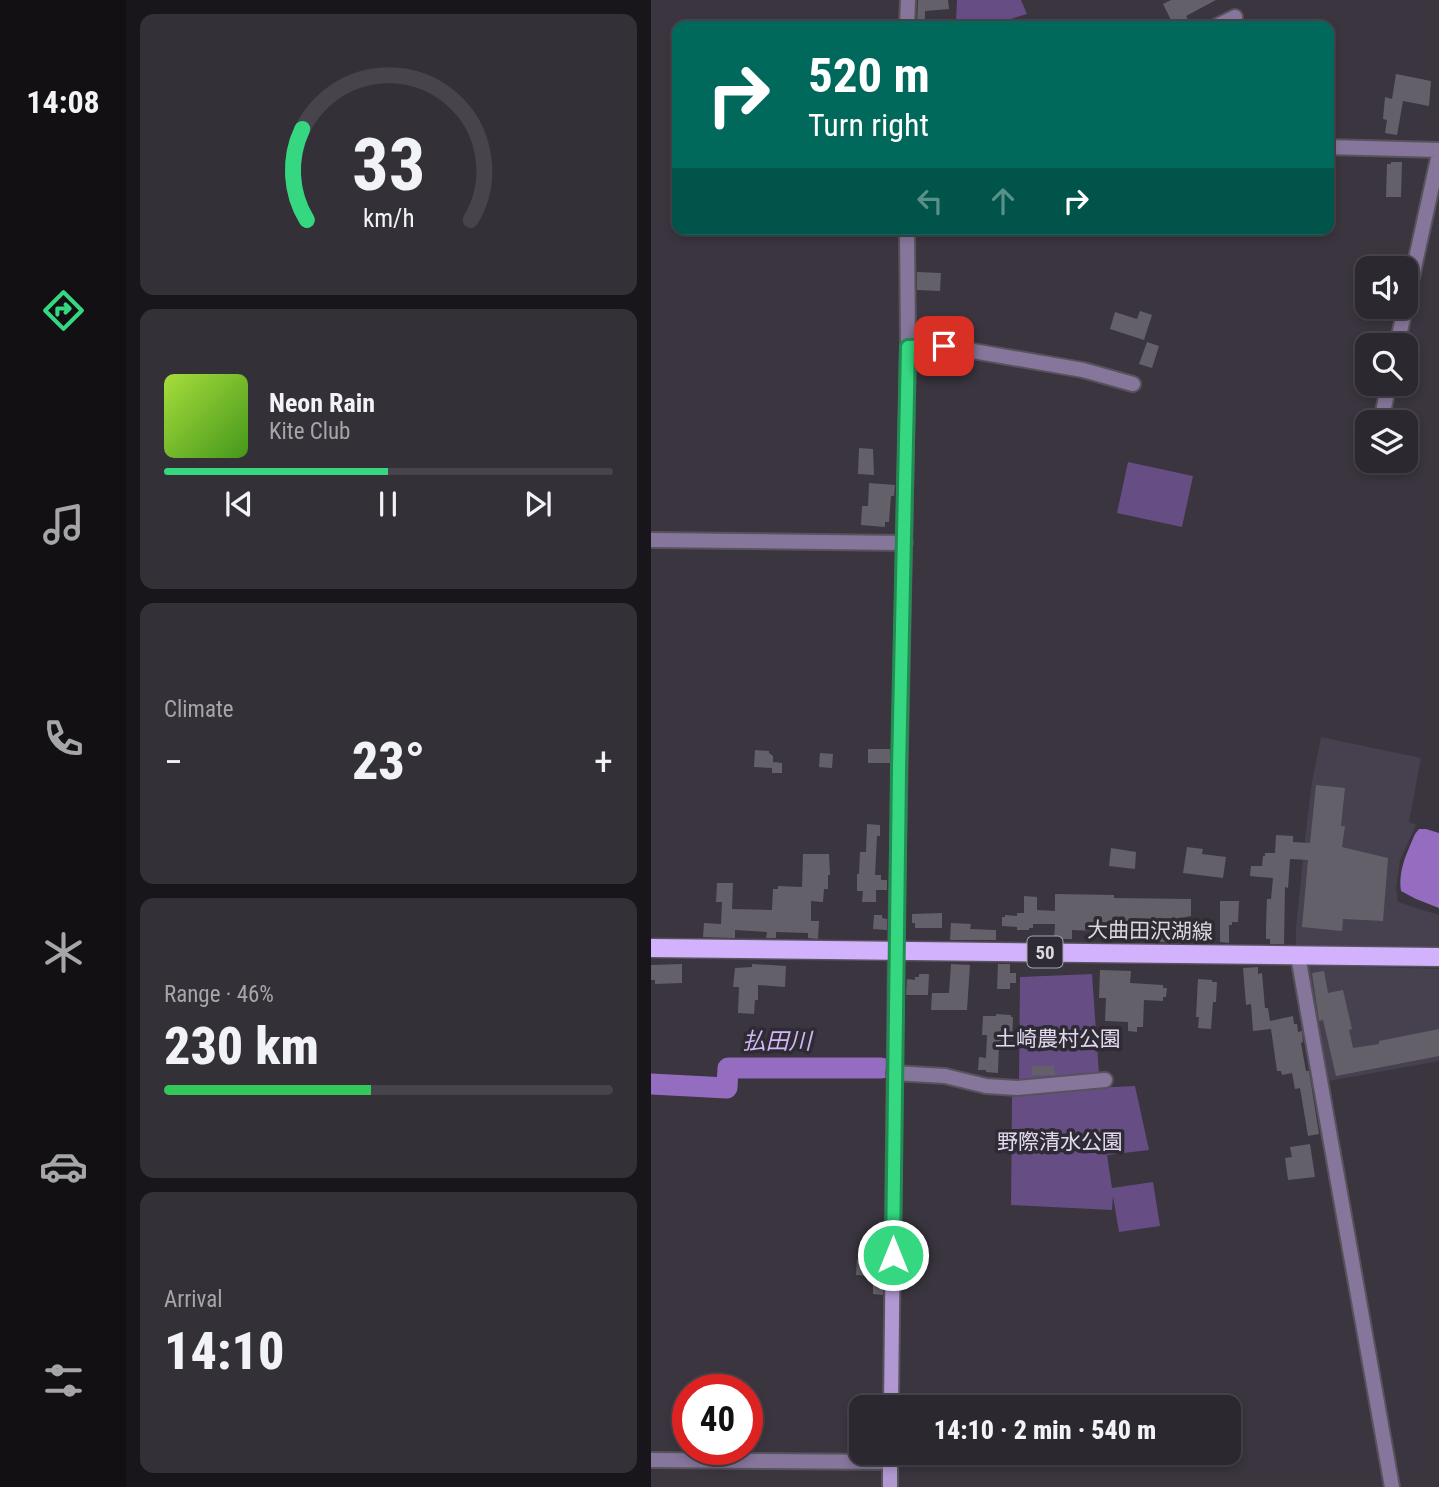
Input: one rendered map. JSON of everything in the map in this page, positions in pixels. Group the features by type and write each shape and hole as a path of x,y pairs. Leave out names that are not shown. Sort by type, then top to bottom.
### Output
{"main road":[{"name":"大曲田沢湖線","path":"651,948 1439,957"}],"street":[{"path":"907,21 908,0"},
{"path":"1228,21 1235,18"},
{"path":"1334,147 1439,152 1400,333"},
{"path":"891,1395 894,1073 908,347 907,235"},
{"path":"908,347 944,346 1083,370 1133,384"},
{"path":"651,540 905,543"},
{"path":"1298,956 1392,1487"},
{"path":"894,1073 945,1076 986,1086 1017,1088 1105,1080"},
{"path":"651,1460 849,1458"},
{"path":"890,1465 890,1487"}],"shaded area":[{"path":"1321,737 1421,758 1409,822 1416,825 1400,860 1396,888 1398,902 1439,915 1439,952 1296,947 1306,831"},
{"path":"1419,829 1439,833 1439,908 1401,891 1404,862"},
{"path":"1308,965 1439,969 1439,1061 1329,1081"}],"green space":[{"path":"957,0 1021,0 1027,14 1007,20 956,21"},
{"path":"1128,462 1193,476 1182,527 1117,513"},
{"name":"土崎農村公園","path":"1092,974 1099,1074 1019,1083 1020,977"},
{"name":"野際清水公園","path":"1135,1086 1149,1150 1107,1155 1112,1188 1153,1182 1160,1226 1119,1232 1113,1196 1112,1210 1011,1205 1012,1097 1067,1089"}],"building":[{"path":"918,0 948,0 949,9 925,11 925,21 917,21"},
{"path":"1171,0 1216,0 1186,16 1189,21 1172,21 1163,4"},
{"path":"1396,74 1431,81 1429,106 1403,101 1397,135 1385,133 1387,120 1383,119 1385,97 1392,99"},
{"path":"1402,162 1401,197 1386,197 1387,164"},
{"path":"917,272 941,273 940,291 917,290"},
{"path":"1140,311 1152,315 1144,340 1110,329 1115,312 1137,319"},
{"path":"918,321 930,322 930,336 918,336"},
{"path":"1147,342 1159,346 1152,368 1139,364"},
{"path":"859,448 873,449 874,475 858,474"},
{"path":"869,483 895,485 894,496 891,496 889,522 885,522 885,527 861,525 862,506 868,506"},
{"path":"868,749 890,749 890,763 868,763"},
{"path":"755,750 769,751 773,762 782,763 782,773 772,773 772,768 754,767"},
{"path":"820,753 833,754 832,768 819,767"},
{"path":"1316,785 1345,788 1342,847 1388,858 1383,921 1343,919 1342,931 1302,927 1308,860 1290,859 1288,888 1285,887 1284,944 1270,944 1270,939 1266,939 1267,899 1271,899 1273,878 1250,876 1251,866 1262,866 1265,853 1275,853 1276,835 1293,836 1293,842 1310,843"},
{"path":"867,824 880,825 875,875 881,875 881,880 887,880 887,890 876,890 876,902 862,902 863,891 857,891 860,852 866,852"},
{"path":"1187,847 1203,849 1202,854 1226,857 1223,878 1183,873"},
{"path":"1111,848 1136,852 1135,869 1109,866"},
{"path":"803,854 829,854 828,889 824,889 823,902 811,901 811,921 819,921 818,939 808,938 808,933 776,932 776,938 766,938 767,932 735,930 735,938 703,937 704,923 721,924 722,902 716,902 717,883 733,883 732,909 772,910 773,889 778,889 778,886 802,887"},
{"path":"1055,894 1191,899 1191,916 1180,918 1177,942 1141,942 1141,928 1130,928 1130,924 1098,923 1098,931 1072,930 1072,939 1054,939 1055,924 1033,924 1033,928 1029,930 1002,926 1002,917 1005,915 1017,916 1017,913 1024,913 1024,896 1037,897 1037,910 1055,911"},
{"path":"1220,901 1239,901 1238,922 1229,925 1229,943 1220,942"},
{"path":"942,913 942,928 915,928 915,923 912,923 912,914"},
{"path":"874,915 882,915 882,918 887,919 887,930 873,929"},
{"path":"951,923 971,924 970,929 996,930 996,940 950,940"},
{"path":"682,964 682,983 655,984 655,980 651,980 651,965"},
{"path":"752,964 786,966 785,987 758,985 754,1014 738,1013 739,987 733,987 735,968 752,967"},
{"path":"951,964 970,965 967,1010 931,1010 932,993 949,993"},
{"path":"998,964 1010,964 1010,973 1016,973 1016,983 1010,983 1010,989 997,989"},
{"path":"1258,967 1258,974 1262,973 1265,1008 1268,1008 1270,1021 1293,1016 1298,1032 1302,1031 1301,1043 1306,1071 1309,1071 1319,1134 1308,1136 1300,1088 1295,1089 1292,1073 1282,1075 1281,1071 1277,1071 1271,1029 1253,1031 1251,1004 1246,1005 1243,968"},
{"path":"1100,970 1131,971 1130,983 1163,985 1163,988 1167,988 1163,1001 1144,1000 1143,1027 1137,1027 1137,1032 1128,1031 1128,1022 1105,1021 1106,998 1099,998"},
{"path":"1324,971 1328,993 1343,990 1352,1029 1349,1030 1353,1048 1439,1029 1439,1056 1336,1076 1323,1020 1319,1021 1312,973"},
{"path":"919,974 929,974 928,995 906,995 907,979 915,980"},
{"path":"1198,979 1217,982 1211,1029 1198,1028"},
{"path":"996,1014 1013,1017 1012,1040 999,1041 998,1073 978,1070 979,1057 986,1058 987,1035 982,1035 983,1016"},
{"path":"1032,1066 1054,1066 1055,1075 1032,1075"},
{"path":"1310,1144 1315,1177 1288,1180 1285,1158 1292,1157 1290,1147"},
{"path":"857,1259 881,1261 882,1280 856,1275"},
{"path":"873,1284 883,1285 883,1295 873,1294"}],"waterway":[{"name":"払田川","path":"651,1084 727,1088 728,1068 881,1068"}],"route":[{"path":"893,1255 908,347 944,346"}]}
